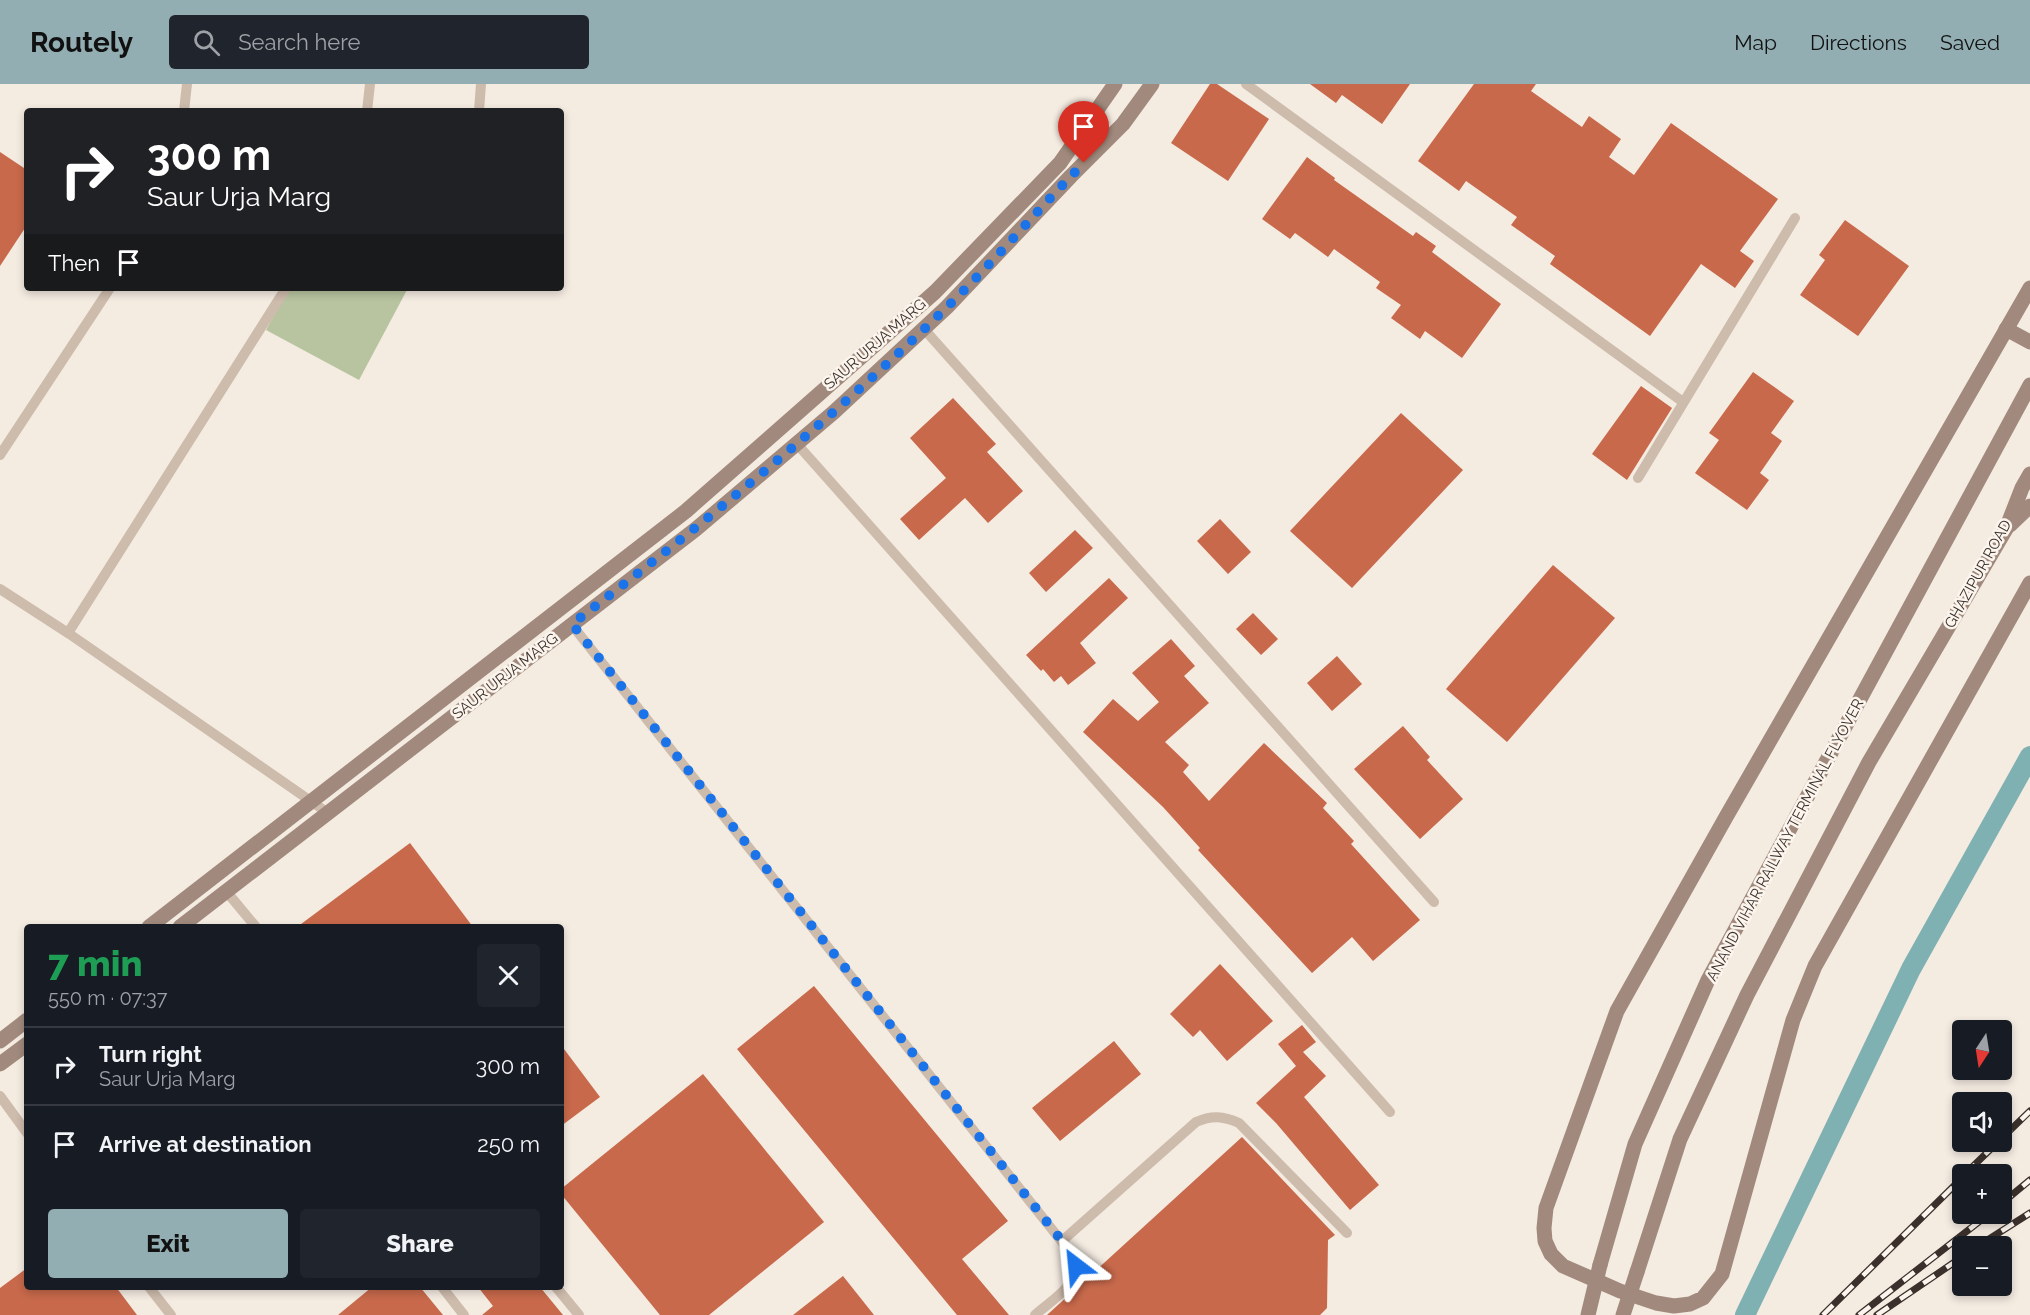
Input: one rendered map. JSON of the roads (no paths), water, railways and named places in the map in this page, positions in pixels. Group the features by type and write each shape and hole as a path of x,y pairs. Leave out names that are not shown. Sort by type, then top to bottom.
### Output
{"main road":[{"name":"SAUR URJA MARG","path":"153,924 686,511 935,292 1060,163 1115,84"},
{"name":"SAUR URJA MARG","path":"184,924 696,529 855,393 947,307 1123,124 1152,84"},
{"path":"2030,288 1617,1011 1546,1208 1545,1241 1551,1254 1563,1266 1620,1291 1656,1303 1674,1306 1690,1304 1703,1298 1722,1274 1792,1020 1815,966 2030,583"},
{"path":"2006,329 2030,342"},
{"path":"839,376 855,393"},
{"name":"ANAND VIHAR RAILWAY TERMINAL FLYOVER","path":"1588,1315 1635,1144 1708,981 2030,385"},
{"name":"GHAZIPUR ROAD","path":"1623,1315 1680,1139 1747,995 1869,762 2006,529 2030,474"},
{"path":"2006,529 2030,506"},
{"path":"0,1041 24,1022"},
{"path":"0,1064 24,1046"}],"lane":[{"path":"184,108 187,84"},
{"path":"367,108 370,84"},
{"path":"479,108 481,84"},
{"path":"1246,84 1683,402"},
{"path":"1638,478 1795,218"},
{"path":"0,454 108,291"},
{"path":"68,633 283,291"},
{"path":"924,329 1434,902"},
{"path":"796,444 1390,1112"},
{"path":"0,589 68,633 328,813"},
{"path":"572,624 1074,1257 1076,1272 1072,1283 1035,1315"},
{"path":"226,891 254,924"},
{"path":"0,1096 24,1129"},
{"path":"1062,1241 1196,1122 1218,1116 1239,1123 1347,1233"},
{"path":"150,1290 171,1315"},
{"path":"444,1290 464,1315"},
{"path":"558,1290 579,1315"}],"waterway":[{"path":"1745,1315 1911,969 2030,756"}],"railway":[{"path":"2012,1128 2030,1111"},
{"path":"1975,1164 1988,1152"},
{"path":"2012,1195 2030,1180"},
{"path":"1823,1315 1952,1188"},
{"path":"1994,1236 2030,1213"},
{"path":"1859,1315 1976,1224"},
{"path":"1877,1315 1952,1264"}]}
